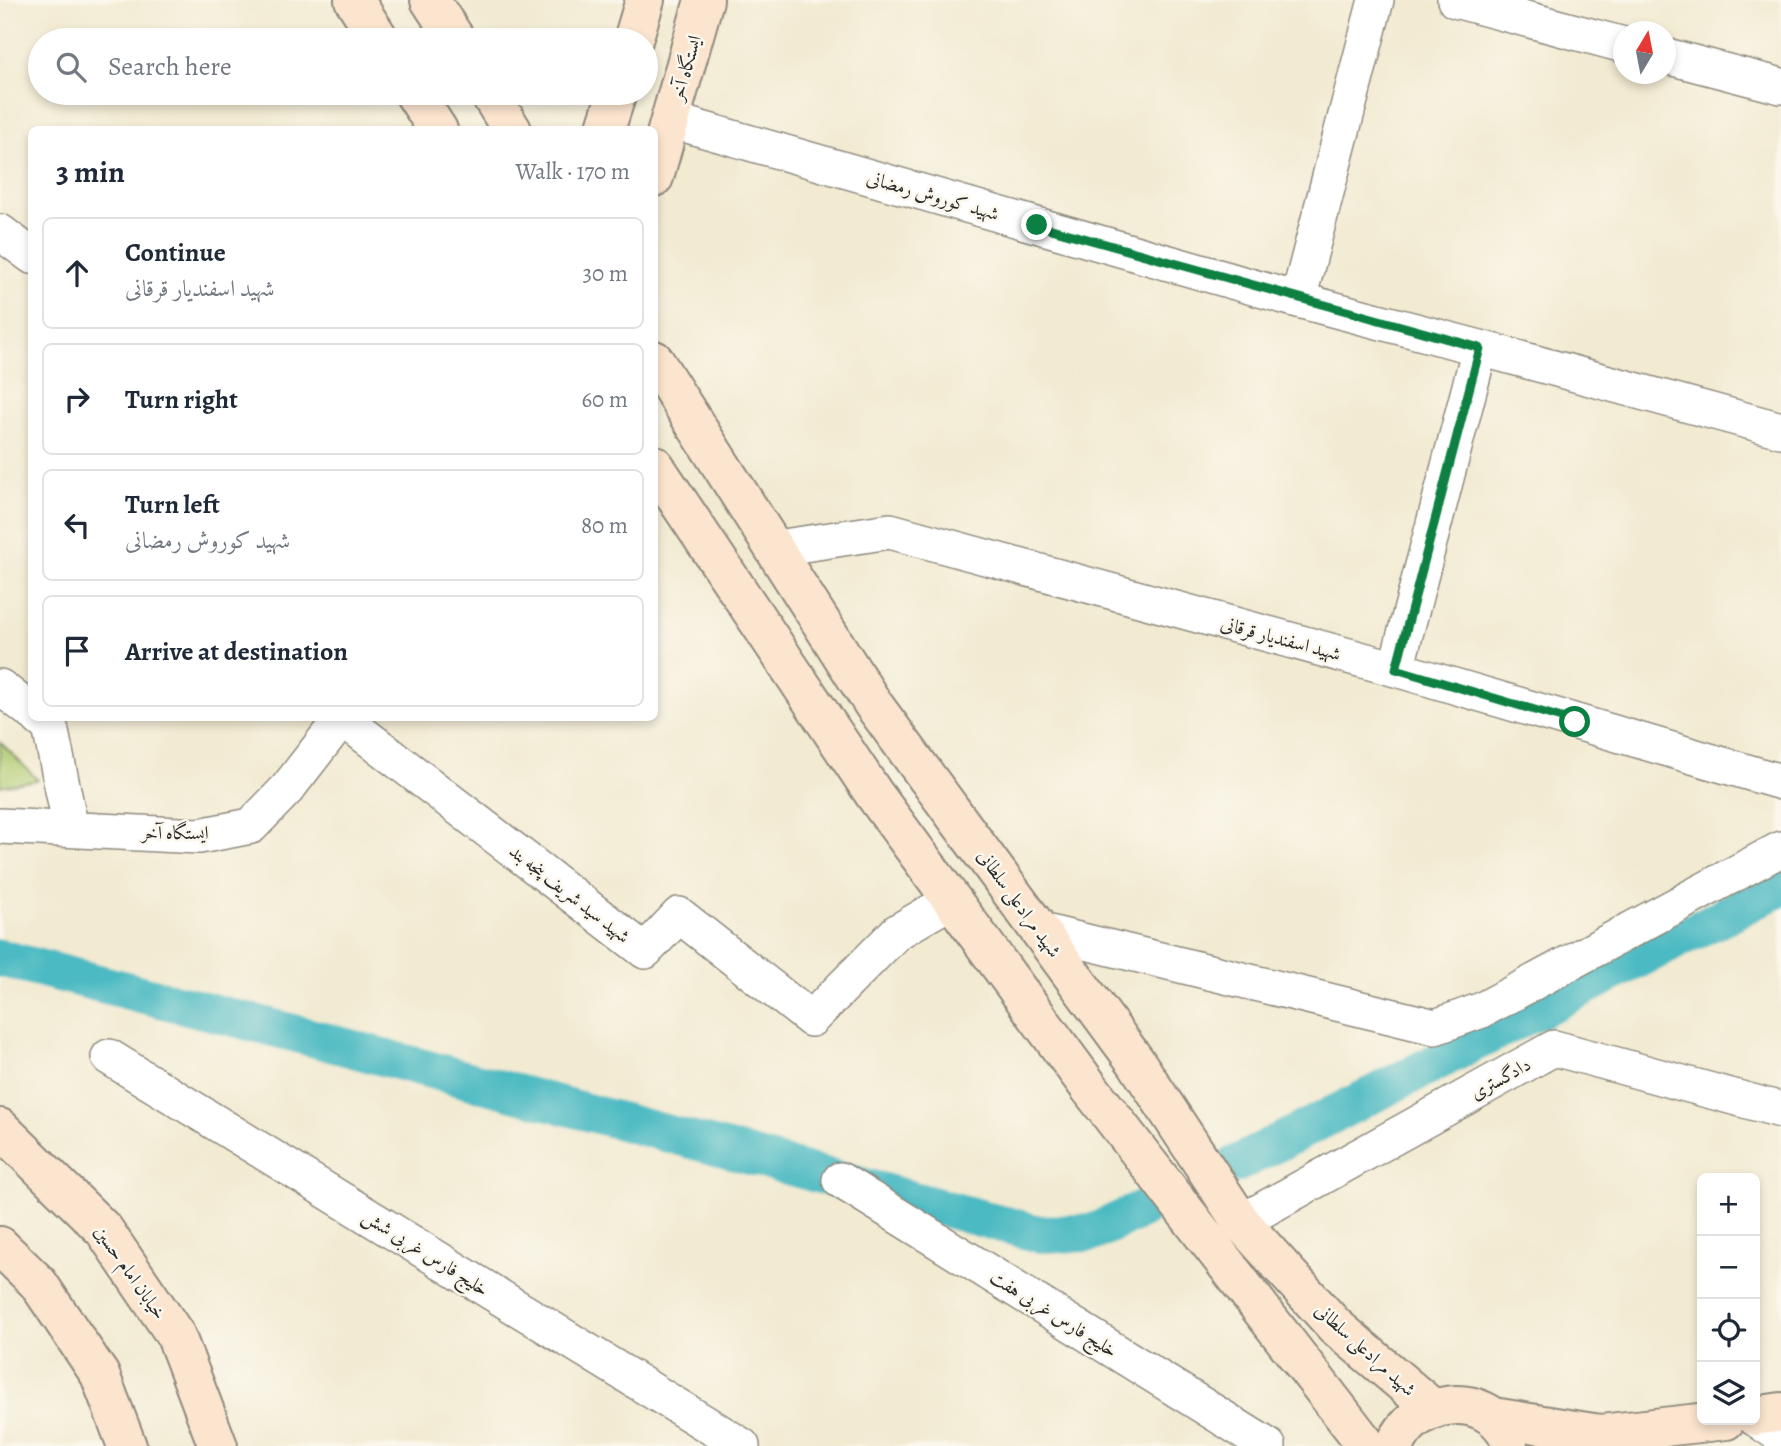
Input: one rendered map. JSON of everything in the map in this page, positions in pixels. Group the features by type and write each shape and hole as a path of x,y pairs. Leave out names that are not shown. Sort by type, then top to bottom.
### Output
{"street":[{"path":"354,0 372,28"},
{"path":"430,0 448,28"},
{"path":"637,28 645,0"},
{"name":"ایستگاه آخر","path":"658,163 704,0"},
{"path":"1298,300 1376,0"},
{"path":"1455,0 1613,42"},
{"path":"1676,59 1781,86"},
{"path":"422,105 436,126"},
{"path":"496,105 510,126"},
{"path":"606,126 613,105"},
{"name":"شهید کوروش رمضانی","path":"670,120 1298,300 1781,430"},
{"path":"0,232 28,253"},
{"path":"1396,669 1480,348"},
{"name":"شهید مرادعلی سلطانی","path":"658,371 777,548 898,737 1136,1062 1241,1222 1335,1326 1432,1408"},
{"path":"658,471 853,764 1089,1087 1367,1446"},
{"name":"شهید اسفندیار قرقانی","path":"777,548 890,531 1396,669 1781,782"},
{"path":"0,687 28,709"},
{"path":"43,721 50,726 71,829"},
{"name":"ایستگاه آخر","path":"0,826 199,836 251,826 287,789 340,721"},
{"name":"شهید سید شریف پنجه بند","path":"346,721 645,951 679,915 811,1019 897,932 952,900"},
{"path":"853,764 898,737"},
{"path":"1041,931 1435,1027 1482,1010 1781,849"},
{"name":"دادگستری","path":"1241,1222 1554,1048 1781,1110"},
{"name":"خلیج فارس غربی شش","path":"110,1057 742,1446"},
{"name":"خیابان امام حسین","path":"0,1128 104,1230 176,1336 218,1446"},
{"name":"خلیج فارس غربی هفت","path":"840,1180 1268,1446"},
{"path":"1206,1238 1241,1222"},
{"path":"0,1246 38,1283 100,1375 127,1446"},
{"path":"1395,1446 1399,1434 1413,1418 1432,1408 1453,1404 1474,1407 1503,1432 1600,1434 1697,1423"},
{"path":"1760,1416 1781,1412"},
{"path":"1760,1421 1781,1436"}],"green space":[{"path":"0,742 38,780 0,786"}],"waterway":[{"path":"1236,1164 1781,887"},
{"path":"0,958 305,1036 1039,1234 1092,1233 1141,1210"}],"route":[{"path":"1037,225 1298,300 1480,348 1396,669 1575,722"}]}
